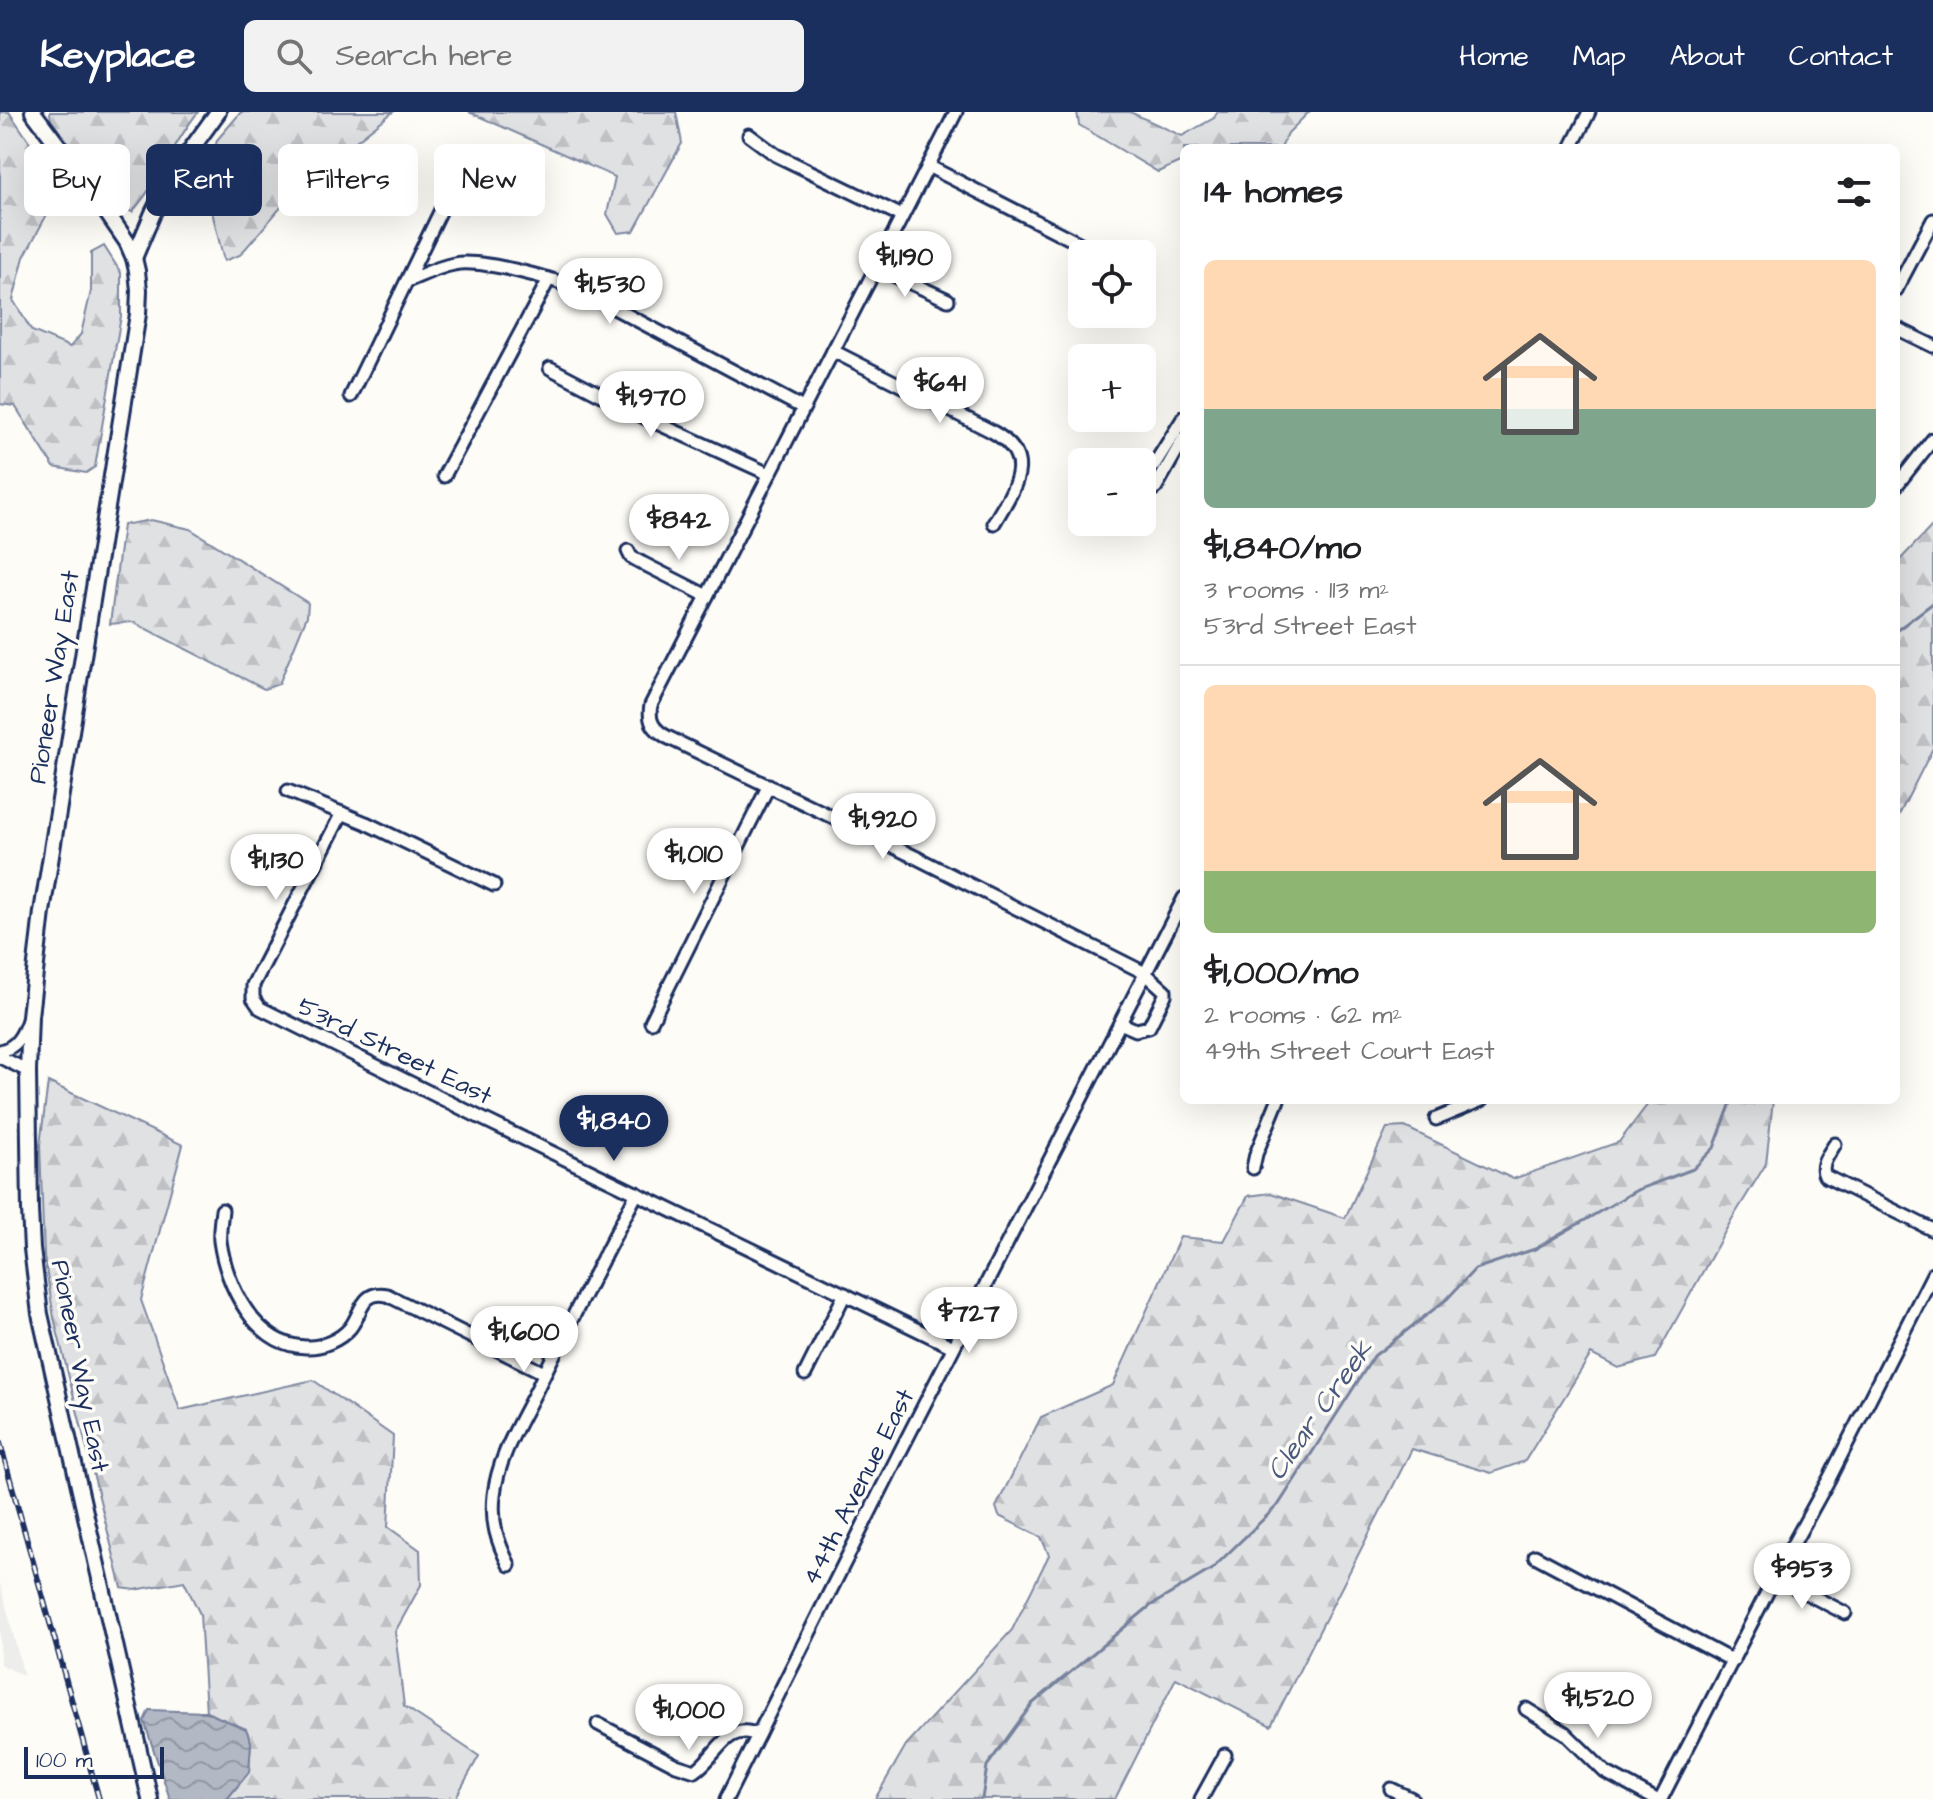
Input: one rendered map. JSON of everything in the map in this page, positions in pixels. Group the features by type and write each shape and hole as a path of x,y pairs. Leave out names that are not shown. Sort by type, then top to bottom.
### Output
{"main road":[{"name":"Pioneer Way East","path":"33,112 118,226 134,258 139,290 138,314 46,883 30,1016 28,1071 30,1210 38,1302 150,1799"},
{"path":"134,258 171,177 218,112"}],"street":[{"path":"956,112 651,705 651,722 656,731 667,737 1145,973 1165,991 1165,995 1149,1027 1136,1030 1120,1023"},
{"path":"1573,144 1589,112"},
{"path":"749,135 776,155 902,216"},
{"path":"928,166 1073,240"},
{"path":"351,396 438,216"},
{"path":"1900,282 1933,220"},
{"path":"407,281 466,262 549,279 580,290 803,408"},
{"path":"876,267 948,300"},
{"path":"444,476 549,279"},
{"path":"1900,330 1933,346"},
{"path":"833,351 1011,444 1018,465 1017,480 994,523"},
{"path":"550,368 646,418 769,474"},
{"path":"1180,423 1144,481 1147,489 1156,487 1180,445"},
{"path":"1900,481 1933,439"},
{"path":"628,551 631,557 707,596"},
{"path":"651,1022 769,785"},
{"path":"288,791 342,813 494,885"},
{"name":"53rd Street East","path":"342,813 253,985 253,998 260,1008 953,1347"},
{"name":"44th Avenue East","path":"726,1799 953,1347 1180,910"},
{"path":"28,1071 0,1054 17,1042 30,1016"},
{"path":"1253,1168 1276,1104"},
{"path":"1436,1119 1472,1104"},
{"path":"1835,1144 1823,1165 1825,1176 1933,1230"},
{"path":"509,1565 495,1533 493,1505 495,1484 504,1455 637,1193"},
{"path":"222,1210 220,1239 233,1284 254,1321 274,1338 306,1347 330,1342 349,1329 366,1300 381,1294 544,1373"},
{"path":"1661,1799 1933,1274"},
{"path":"805,1374 845,1294"},
{"path":"1535,1556 1733,1661"},
{"path":"1775,1577 1845,1613"},
{"path":"1526,1709 1565,1733 1605,1772 1655,1799"},
{"path":"598,1724 676,1765 695,1771 735,1733 749,1731 758,1735"},
{"path":"1201,1799 1225,1755"},
{"path":"1391,1789 1412,1799"}],"shaded area":[{"path":"0,1582 24,1676 0,1664"}],"green space":[{"path":"0,112 9,112 31,144 24,144 24,216 46,216 24,257 13,300 32,331 70,347 81,334 91,291 91,253 104,246 121,273 121,316 95,467 86,473 54,467 15,406 0,404"},
{"path":"50,112 198,112 176,144 146,144 146,193 132,212 130,144 70,144 51,120"},
{"path":"241,112 393,112 352,144 278,144 278,211 240,255 224,261 213,216 262,216 262,144 216,144"},
{"path":"469,112 676,112 682,143 634,231 618,233 607,214 615,177"},
{"path":"1077,112 1130,112 1182,136 1214,118 1217,112 1309,112 1288,133 1283,144 1180,144 1180,162 1158,172 1079,125"},
{"path":"151,520 190,529 308,603 307,616 279,684 264,689 133,622 110,624 123,525"},
{"path":"1933,525 1933,748 1900,813 1900,560"},
{"path":"48,1082 183,1145 141,1300 180,1410 313,1380 393,1436 388,1527 420,1550 421,1585 395,1632 404,1706 479,1756 455,1799 227,1799 249,1772 251,1742 246,1729 206,1712 200,1614 184,1581 135,1590 122,1588 54,1318 44,1256 40,1145"},
{"path":"1648,1104 1773,1104 1766,1164 1655,1358 1618,1368 1591,1354 1525,1461 1491,1473 1412,1449 1271,1726 1176,1678 1115,1799 875,1799 906,1745 1012,1630 1049,1555 1041,1537 999,1516 996,1507 1041,1417 1113,1385 1180,1237 1224,1241 1248,1196 1271,1193 1345,1218 1387,1128 1405,1127 1513,1179 1619,1142"}],"water":[{"path":"149,1710 206,1712 246,1729 251,1742 249,1772 227,1799 170,1799 144,1721"}],"waterway":[{"name":"Clear Creek","path":"1900,628 1933,603"},
{"name":"Clear Creek","path":"982,1799 987,1766 1032,1704 1150,1606 1212,1569 1279,1504 1374,1356 1447,1299 1475,1269 1535,1249 1637,1190 1693,1169 1714,1148 1730,1104"}],"railway":[{"path":"0,1443 99,1799"}]}
